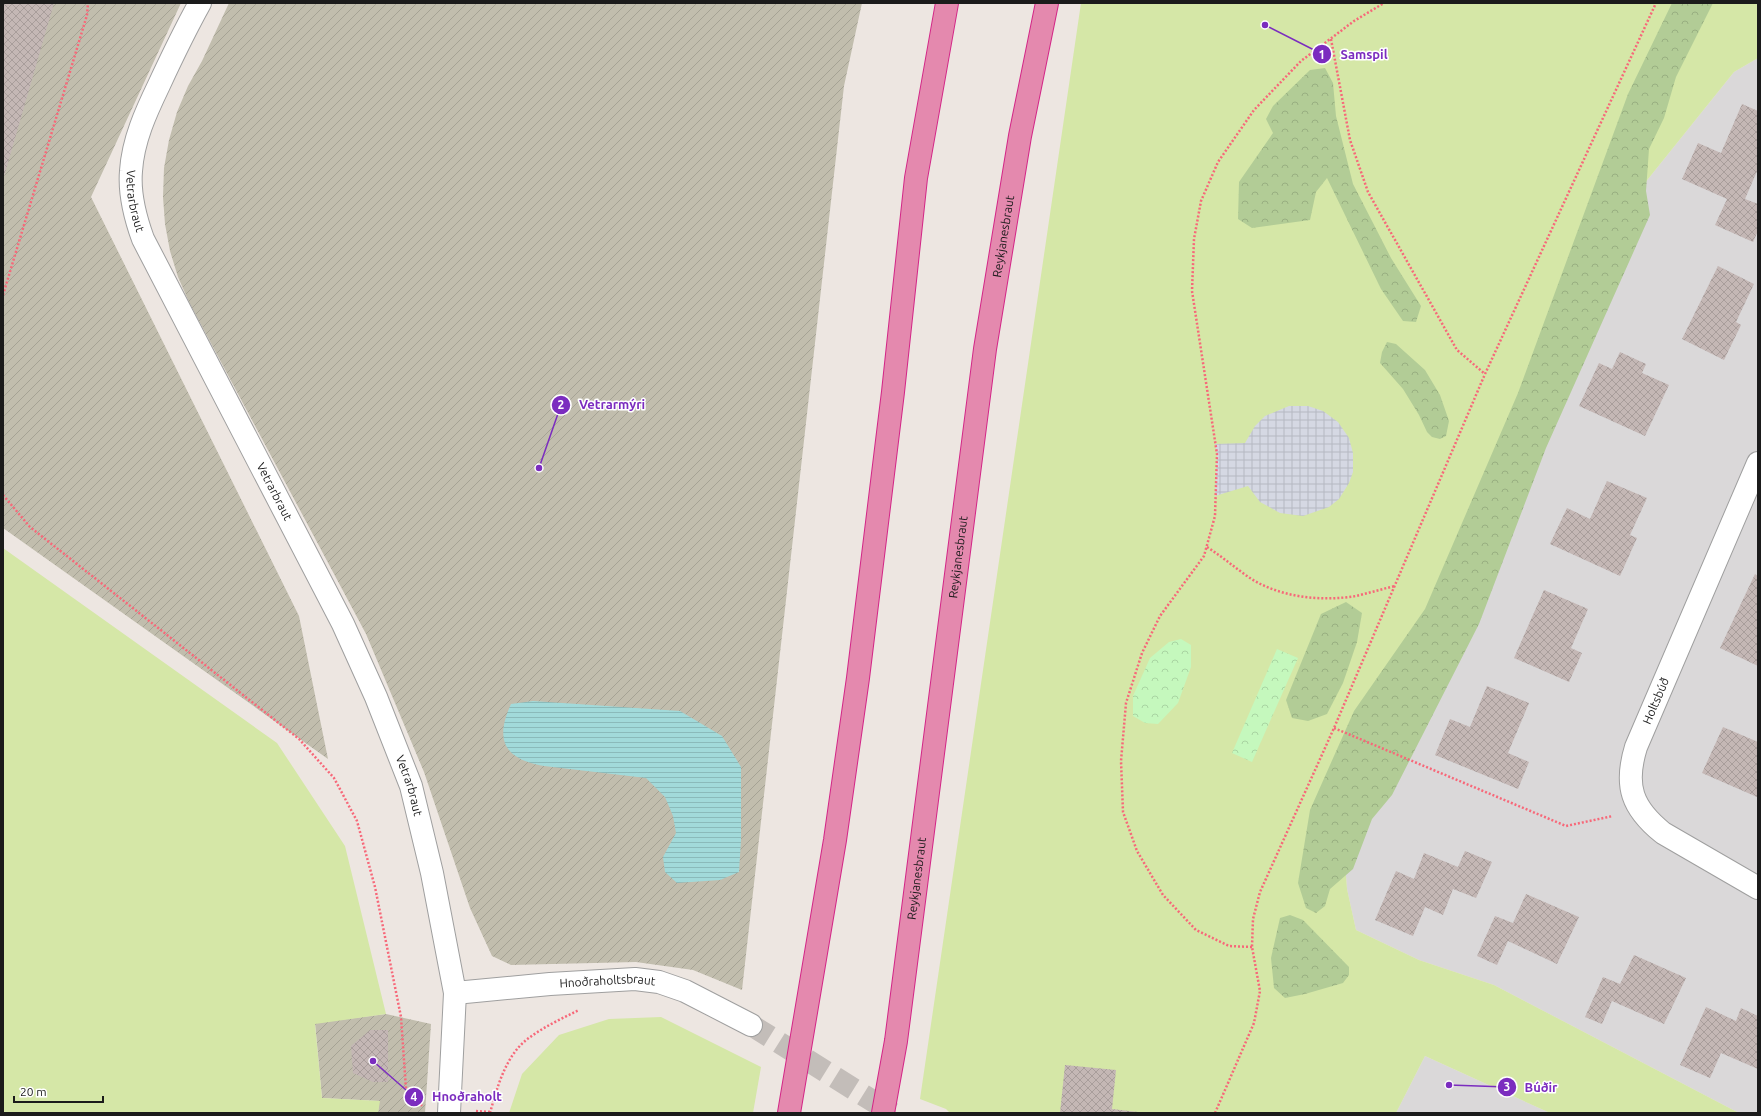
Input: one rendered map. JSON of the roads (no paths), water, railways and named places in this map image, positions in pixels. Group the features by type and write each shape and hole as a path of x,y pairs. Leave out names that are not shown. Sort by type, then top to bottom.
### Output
{"highway":[{"path":"789,1113 835,840 857,686 892,400 916,178 947,3"},
{"name":"Reykjanesbraut","path":"883,1113 896,1041 985,349 1020,136 1047,3"}],"street":[{"name":"Vetrarbraut","path":"200,3 181,38 138,132 133,151 131,171 131,194 135,217 143,239 343,624 376,696 411,786 432,873 455,993 449,1113"},
{"name":"Holtsbúð","path":"1758,463 1636,747 1630,770 1630,785 1639,810 1650,822 1663,833 1758,888"},
{"name":"Hnoðraholtsbraut","path":"455,993 550,984 634,979 659,982 685,991 751,1024"}],"water":[{"path":"533,701 680,711 722,736 741,767 741,840 739,872 720,880 677,883 665,872 663,857 676,833 673,816 665,797 646,778 544,766 520,759 512,753 506,746 504,738 506,717 511,704"}],"tunnel":[{"path":"751,1025 892,1113"}],"place":[{"name":"Samspil","path":"1265,25"},
{"name":"Vetrarmýri","path":"539,468"},
{"name":"Hnoðraholt","path":"373,1061"},
{"name":"Búðir","path":"1449,1085"}]}
